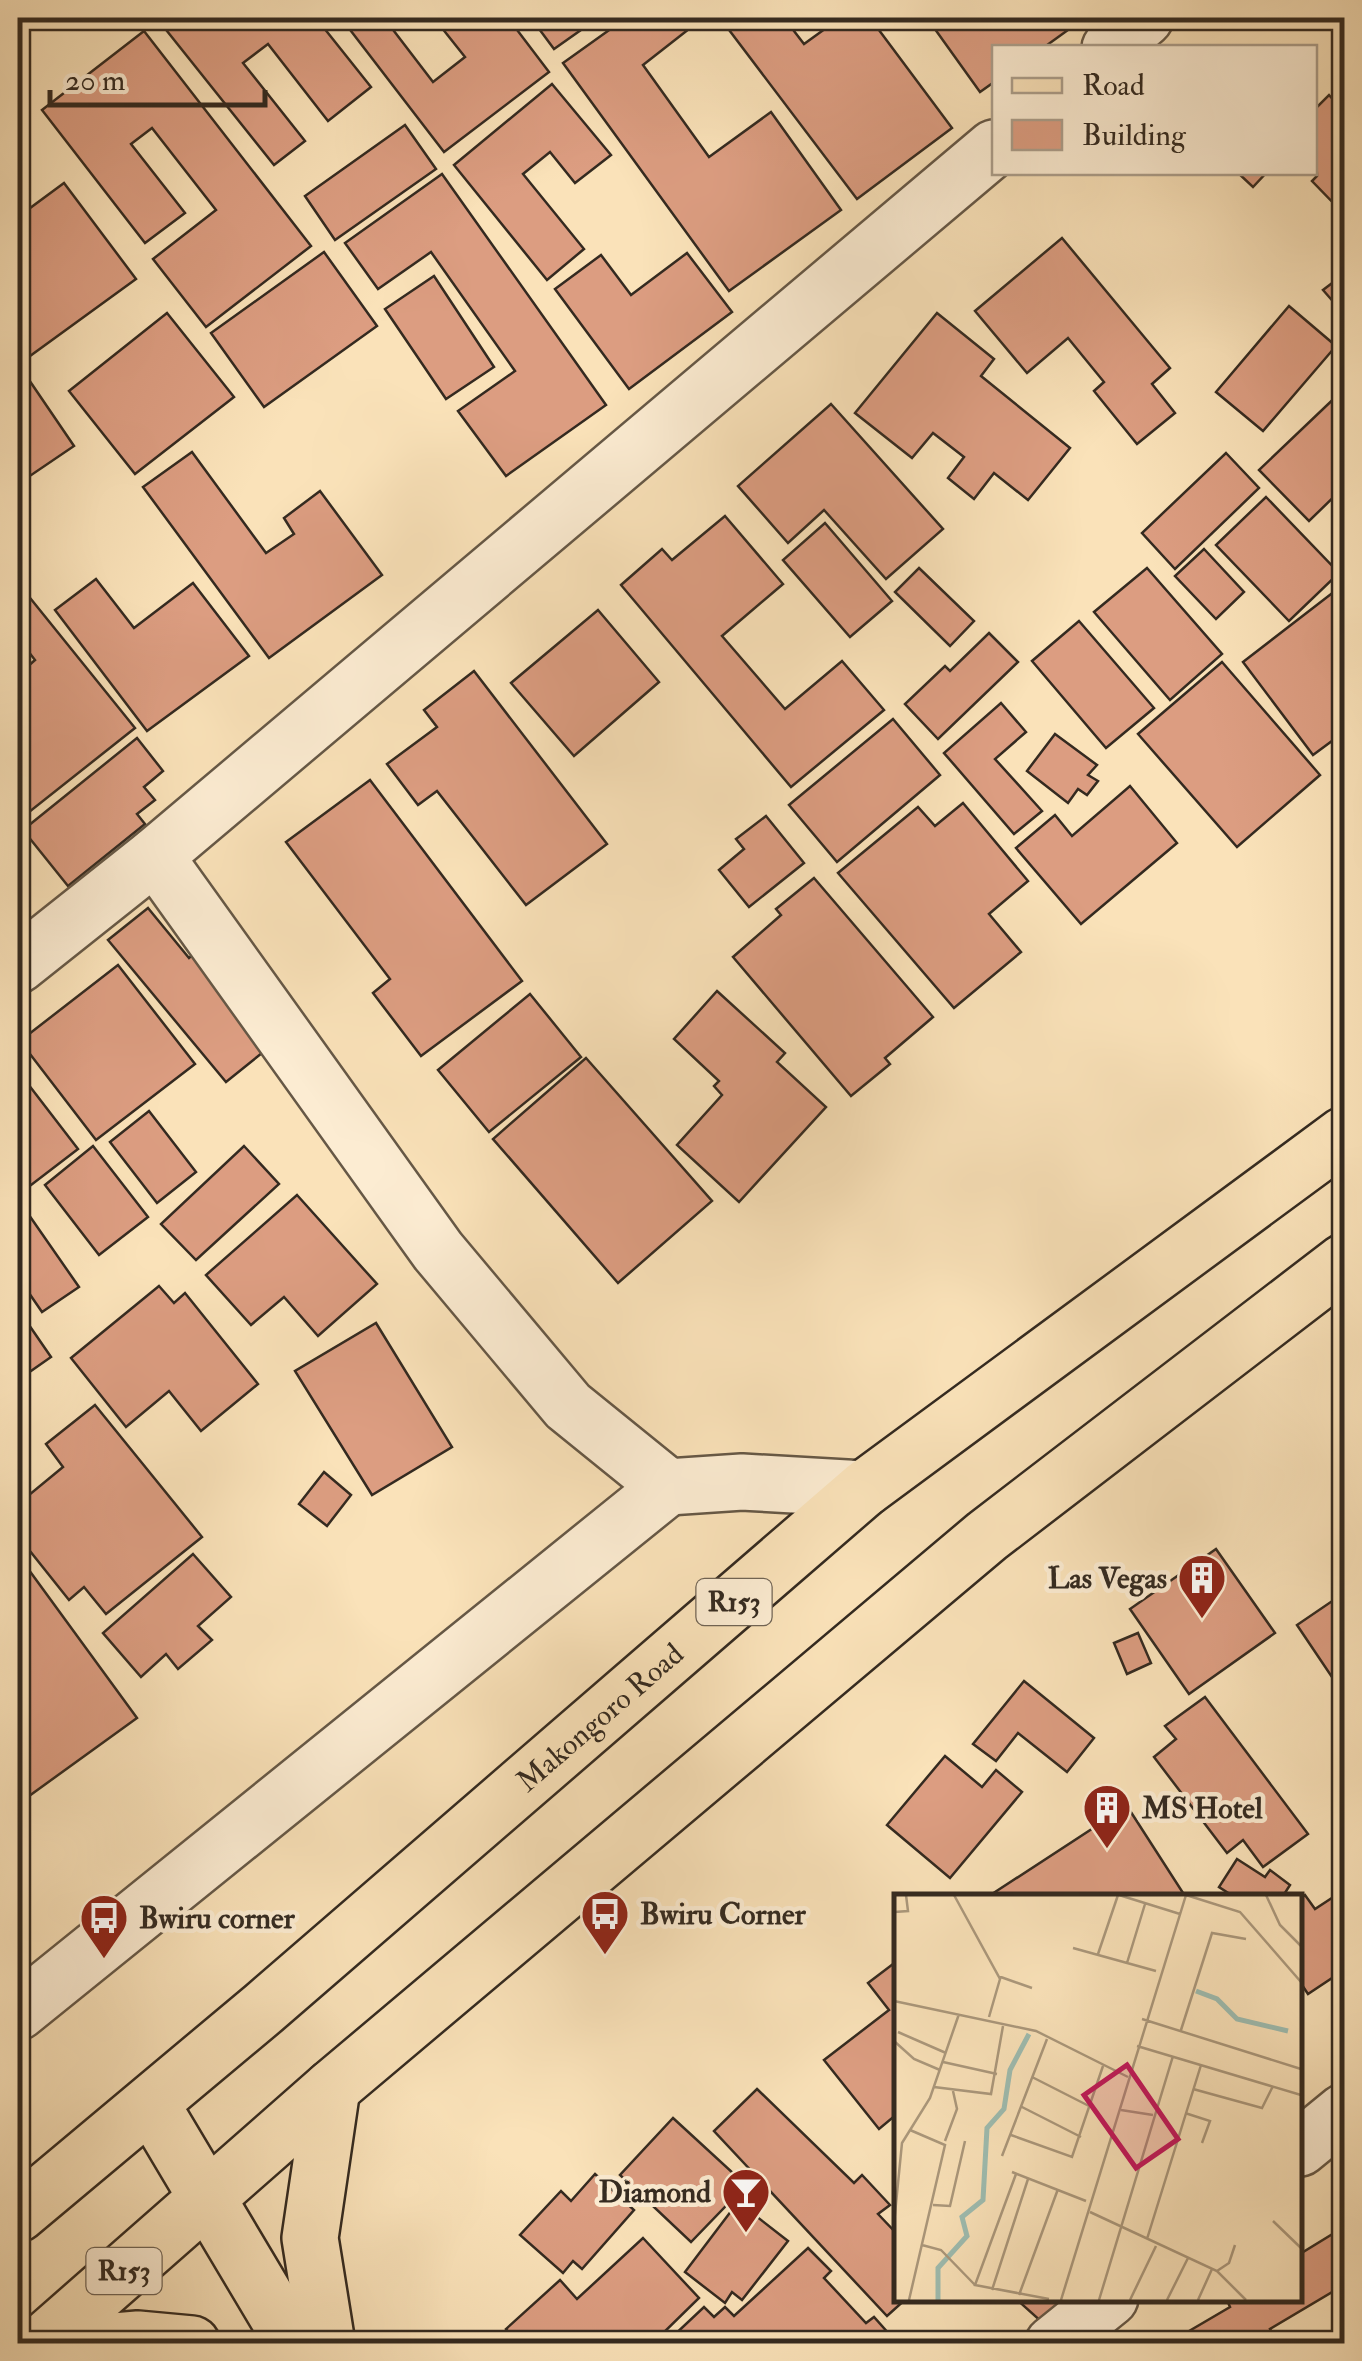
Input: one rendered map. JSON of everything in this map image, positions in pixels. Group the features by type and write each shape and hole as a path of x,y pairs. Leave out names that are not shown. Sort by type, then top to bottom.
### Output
{"main road":[{"name":"Makongoro Road","path":"18,2214 151,2104 864,1489 1344,1134"},
{"name":"R153","path":"40,2344 332,2088 987,1536 1344,1262"},
{"path":"328,2344 310,2238 332,2088"},
{"path":"151,2104 294,2344"},
{"path":"80,2344 138,2339 192,2344"}],"street":[{"path":"1114,45 1145,18"},
{"path":"18,964 155,856 992,150"},
{"path":"155,856 438,1251 568,1406 668,1486"},
{"path":"18,2012 668,1486 742,1482 864,1489"},
{"path":"1302,2146 1344,2112"},
{"path":"1053,2344 1106,2301"}],"building":[{"path":"316,18 371,87 328,121 268,44 243,63 305,141 274,165 159,21"},
{"path":"341,18 384,18 433,82 465,57 434,18 508,18 549,72 444,152"},
{"path":"531,18 598,18 554,49"},
{"path":"626,18 703,18 643,65 709,157 771,112 841,210 729,291 563,63"},
{"path":"720,18 784,18 804,44 840,18 870,18 952,128 857,199"},
{"path":"927,18 1076,18 1079,22 1047,45 992,45 992,83 980,92"},
{"path":"144,31 311,246 206,327 153,259 216,210 152,128 131,144 185,213 145,243 42,110"},
{"path":"552,84 611,155 575,183 550,152 523,174 584,249 547,280 454,165"},
{"path":"1329,95 1344,112 1344,214 1312,181 1317,176 1317,107"},
{"path":"405,125 436,169 335,240 305,196"},
{"path":"442,174 606,405 506,476 458,411 515,371 431,252 378,289 345,243"},
{"path":"1240,175 1264,175 1253,187"},
{"path":"64,183 136,279 19,364 18,217"},
{"path":"1062,238 1170,368 1152,384 1175,413 1137,444 1094,391 1104,382 1068,338 1027,373 975,311"},
{"path":"324,252 377,326 264,407 211,333"},
{"path":"687,253 732,312 629,389 555,289 601,255 631,295"},
{"path":"1344,274 1344,314 1323,290"},
{"path":"434,276 494,367 446,399 385,309"},
{"path":"1289,306 1336,346 1263,431 1216,392"},
{"path":"167,313 234,397 135,474 69,391"},
{"path":"937,313 994,359 981,376 1070,448 1028,500 994,473 974,499 948,478 964,457 933,433 912,458 855,413"},
{"path":"25,374 74,446 18,484 18,379"},
{"path":"1344,389 1344,487 1309,521 1259,470"},
{"path":"831,404 943,529 886,579 824,510 788,543 738,486"},
{"path":"192,452 266,553 294,534 284,518 320,491 382,575 269,658 143,487"},
{"path":"1226,453 1259,488 1175,569 1142,533"},
{"path":"1266,497 1339,573 1289,621 1216,545"},
{"path":"725,516 783,584 722,636 785,709 842,661 884,710 791,787 621,585 662,549 672,560"},
{"path":"825,523 892,601 850,637 783,560"},
{"path":"1204,549 1244,592 1216,619 1175,576"},
{"path":"919,568 974,621 950,646 895,592"},
{"path":"1147,568 1222,654 1170,700 1094,612"},
{"path":"96,579 134,628 193,583 249,656 147,731 55,610"},
{"path":"18,583 135,728 19,820 18,675 35,660 18,638"},
{"path":"1344,584 1344,732 1313,755 1243,662"},
{"path":"598,610 659,682 574,756 511,683"},
{"path":"1079,621 1154,708 1106,748 1032,661"},
{"path":"989,633 1018,662 938,739 905,704 945,666 950,671"},
{"path":"1222,662 1320,775 1237,847 1138,734"},
{"path":"474,671 607,844 526,905 437,791 418,805 387,764 437,727 424,710"},
{"path":"1001,703 1026,732 995,759 1042,811 1014,834 944,753"},
{"path":"893,719 940,775 837,862 789,805"},
{"path":"1055,734 1097,765 1088,775 1098,781 1087,795 1078,789 1068,803 1027,771"},
{"path":"137,738 163,771 144,787 155,800 137,814 145,824 68,886 23,830"},
{"path":"370,780 522,981 421,1056 373,993 390,979 286,842"},
{"path":"1130,786 1177,843 1081,924 1016,848 1055,815 1072,836"},
{"path":"963,803 1028,881 989,914 1021,952 954,1008 838,873 918,807 935,826"},
{"path":"766,816 804,863 749,907 719,870 744,849 736,839"},
{"path":"814,878 933,1017 885,1058 890,1064 851,1096 733,957 781,915 776,909"},
{"path":"148,908 189,958 208,942 267,1049 226,1082 108,940"},
{"path":"118,965 195,1064 96,1140 20,1041"},
{"path":"717,991 785,1053 777,1062 826,1107 739,1202 677,1145 722,1095 714,1086 719,1081 674,1039"},
{"path":"530,994 581,1057 489,1132 438,1070"},
{"path":"586,1058 712,1201 618,1283 493,1139"},
{"path":"18,1071 78,1149 18,1195"},
{"path":"149,1111 196,1172 157,1203 110,1142"},
{"path":"93,1146 148,1217 99,1255 45,1185"},
{"path":"244,1146 279,1184 196,1260 161,1224"},
{"path":"297,1195 377,1284 318,1336 284,1297 251,1325 206,1275"},
{"path":"22,1205 79,1287 42,1312 18,1277 18,1208"},
{"path":"159,1286 174,1303 185,1293 258,1384 201,1431 169,1391 126,1427 71,1358"},
{"path":"18,1309 51,1357 18,1380"},
{"path":"376,1323 452,1447 372,1495 295,1371"},
{"path":"95,1405 202,1537 106,1614 84,1587 69,1600 18,1536 18,1504 63,1467 46,1444"},
{"path":"324,1472 351,1495 327,1526 299,1504"},
{"name":"Las Vegas","path":"1216,1549 1275,1633 1189,1694 1130,1609"},
{"path":"193,1554 231,1597 198,1626 212,1640 178,1669 166,1654 141,1677 103,1633"},
{"path":"18,1555 137,1718 18,1804 18,1673 27,1666 18,1653"},
{"path":"1344,1593 1344,1695 1297,1625"},
{"path":"1138,1633 1151,1663 1127,1674 1114,1643"},
{"path":"1024,1681 1094,1738 1067,1772 1018,1733 996,1761 973,1744"},
{"path":"1205,1697 1308,1834 1263,1867 1243,1840 1227,1853 1154,1757 1176,1739 1165,1726"},
{"path":"945,1756 982,1787 996,1770 1022,1792 950,1878 887,1825"},
{"name":"MS Hotel","path":"1127,1806 1184,1894 992,1894"},
{"path":"1237,1859 1265,1877 1270,1870 1290,1885 1284,1894 1230,1894 1219,1887"},
{"path":"1344,1890 1344,1970 1308,1994 1302,1985 1302,1897 1305,1895 1315,1909"},
{"path":"894,1963 894,2116 879,2129 824,2060 889,2010 868,1983"},
{"path":"757,2089 854,2183 862,2175 890,2205 878,2214 894,2231 894,2301 904,2301 887,2316 714,2131"},
{"path":"673,2118 746,2185 691,2242 620,2175"},
{"path":"595,2174 634,2210 582,2269 573,2261 563,2273 520,2235 561,2191 571,2201"},
{"path":"738,2202 788,2241 742,2300 732,2292 725,2303 685,2272"},
{"path":"1344,2227 1344,2285 1270,2329 1279,2344 1167,2344 1230,2307 1227,2301 1302,2301 1302,2253"},
{"path":"643,2238 699,2298 652,2344 519,2344 506,2329 560,2280 577,2299"},
{"path":"808,2248 831,2271 824,2278 866,2323 874,2317 898,2344 675,2344 670,2339 704,2307 714,2317 725,2307 734,2316"},
{"path":"1018,2301 1064,2301 1044,2324"}],"place":[{"name":"Las Vegas","path":"1202,1620"},
{"name":"MS Hotel","path":"1107,1850"},
{"name":"Bwiru Corner","path":"605,1956"},
{"name":"Bwiru corner","path":"104,1960"},
{"name":"Diamond","path":"746,2234"}]}
